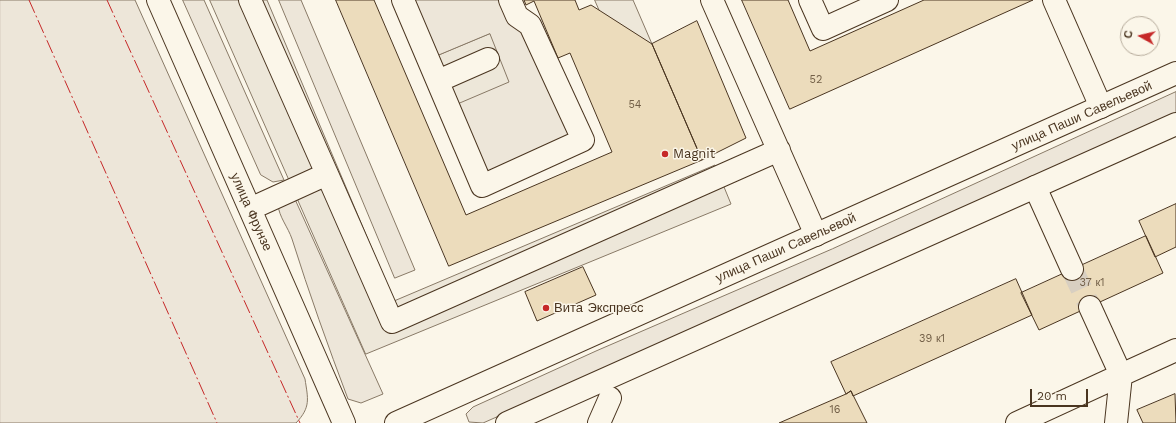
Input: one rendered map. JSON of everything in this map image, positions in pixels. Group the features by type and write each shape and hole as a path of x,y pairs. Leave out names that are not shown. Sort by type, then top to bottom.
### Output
{"main road":[{"name":"улица Фрунзе","path":"158,0 344,423"},
{"path":"250,0 392,322 779,150"},
{"path":"403,0 482,186 583,140 530,25 517,16 510,0"},
{"path":"712,0 816,234"},
{"path":"810,0 823,29 887,0"},
{"path":"1054,0 1101,107"},
{"path":"438,81 488,59"},
{"name":"улица Паши Савельевой","path":"396,423 1176,73"},
{"path":"507,423 1176,124"},
{"path":"250,209 327,174"},
{"path":"1035,187 1072,269"},
{"path":"1090,307 1121,375 1116,423"},
{"path":"1017,423 1176,350"},
{"path":"599,423 610,398"}],"shaded area":[{"path":"0,0 135,0 305,379 307,392 306,407 296,423 0,423"},
{"path":"183,0 204,0 284,180 273,182 261,175"},
{"path":"210,0 267,0 394,301 715,165 731,204 366,354"},
{"path":"279,0 301,0 415,270 395,278"},
{"path":"410,0 500,0 526,30 574,137 485,176 455,105 490,34 435,57"},
{"path":"595,0 633,0 652,44 620,57"},
{"path":"490,34 509,82 455,105 435,57"},
{"path":"1176,92 1176,113 841,265 483,423 469,422 466,414 473,407 596,351 832,249"},
{"path":"294,197 383,394 361,403 348,399 292,239 280,214 278,205"}],"building":[{"path":"336,0 374,0 466,215 612,152 570,53 558,58 534,1 526,5 524,0 575,0 579,10 591,5 652,44 702,160 449,266"},
{"path":"742,0 788,0 810,51 924,0 1033,0 790,109"},
{"path":"697,21 746,138 702,160 652,44"},
{"path":"1176,204 1176,247 1155,257 1139,221"},
{"path":"1146,236 1163,273 1039,330 1021,293"},
{"path":"583,267 596,295 537,321 525,292"},
{"path":"1016,279 1032,315 853,396 851,391 846,394 831,362"},
{"path":"851,391 867,423 779,423 846,394"},
{"path":"1175,394 1176,423 1143,423 1137,410"}],"tunnel":[{"path":"1072,269 1090,307"}],"power":[{"path":"29,0 217,423"},
{"path":"107,0 300,423"}],"place":[{"name":"Magnit","path":"665,154"},
{"name":"Вита Экспресс","path":"546,308"}]}
